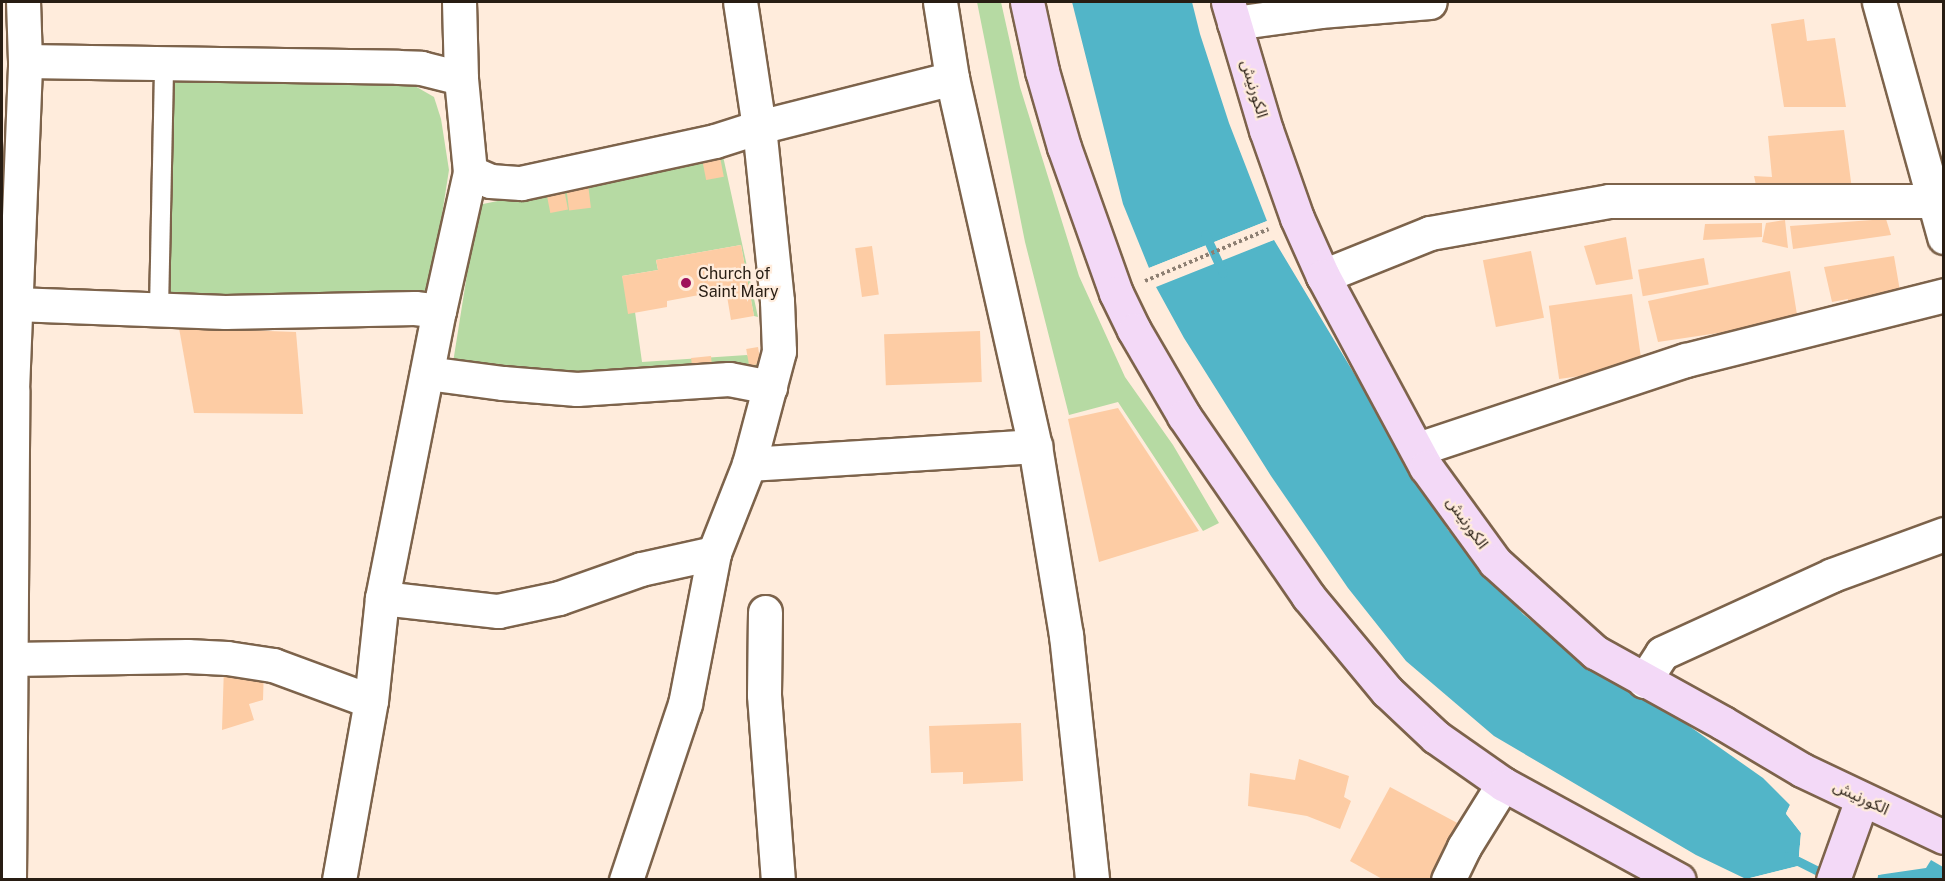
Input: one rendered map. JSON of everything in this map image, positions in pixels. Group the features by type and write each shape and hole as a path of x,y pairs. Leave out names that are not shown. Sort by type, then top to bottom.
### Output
{"main road":[{"path":"1027,2 1042,71 1064,147 1116,293 1134,330 1184,416 1308,596 1388,691 1436,736 1503,784 1679,879"},
{"name":"الكورنيش","path":"1231,12 1266,130 1297,218 1323,276 1418,448 1426,467 1495,562 1595,652 1802,770 1856,814 1944,837"},
{"path":"1833,879 1856,814"}],"street":[{"path":"9,879 8,649 15,304 11,198 26,62 23,2"},
{"path":"339,879 370,701 382,598 439,311 470,172 461,78 459,2"},
{"path":"626,879 685,704 714,553 749,464 779,351 779,330 759,127 740,2"},
{"path":"940,2 952,78 1035,446 1066,634 1092,879"},
{"path":"1231,12 1430,2"},
{"path":"1880,2 1944,237"},
{"path":"26,62 410,67 461,78"},
{"path":"470,172 490,181 520,183 715,141 759,127 952,78"},
{"path":"1323,276 1430,233 1609,201 1936,201"},
{"path":"1418,448 1686,360 1944,296"},
{"path":"15,304 225,312 414,308 439,311"},
{"path":"427,373 503,383 577,389 729,379 770,387"},
{"path":"749,464 1035,446"},
{"path":"1644,681 1662,653 1832,575 1944,534"},
{"path":"382,598 498,611 559,598 641,569 714,553"},
{"path":"765,612 764,695 778,879"},
{"path":"8,649 227,658 273,665 370,701"},
{"path":"1448,879 1464,847 1503,784"}],"lane":[{"path":"159,309 164,64"}],"path":[{"path":"1152,278 1270,229"}],"green space":[{"path":"977,2 1001,2 1020,87 1079,276 1125,377 1173,445 1219,523 1203,531 1118,402 1069,415 1025,242"},
{"path":"401,78 434,97 441,119 449,170 431,285 415,302 165,305 172,80"},
{"path":"723,156 758,317 754,316 741,245 656,260 658,270 622,276 635,312 642,362 747,355 760,367 587,381 452,369 478,205"}],"water":[{"path":"1072,2 1192,2 1229,123 1267,221 1149,268 1123,204"},
{"path":"1274,240 1448,530 1523,614 1588,667 1672,714 1763,778 1790,805 1786,814 1801,833 1798,866 1746,879 1696,855 1494,736 1406,661 1348,588 1271,476 1184,338 1156,287"},
{"path":"1931,860 1943,867 1943,879 1877,880 1878,875"}],"pier":[{"path":"1267,221 1268,223 1150,271 1149,268"},
{"path":"1273,237 1274,240 1153,279 1152,276"},
{"path":"1790,805 1793,806 1790,813 1804,833 1800,868 1757,880 1746,879 1798,866 1801,833 1786,813"},
{"path":"1926,859 1931,860 1926,868 1878,875 1874,880 1876,872"}],"building":[{"path":"1804,19 1807,41 1835,38 1846,107 1784,107 1771,24"},
{"path":"1844,130 1852,189 1757,190 1754,176 1772,177 1768,136"},
{"path":"720,157 724,177 706,180 702,160"},
{"path":"588,184 591,208 569,211 566,187"},
{"path":"564,189 568,210 550,213 546,192"},
{"path":"1886,219 1891,235 1793,249 1790,226"},
{"path":"1785,220 1788,248 1762,242 1766,223"},
{"path":"1762,223 1762,237 1703,240 1705,224"},
{"path":"1626,237 1633,279 1596,285 1584,246"},
{"name":"Church of Saint Mary","path":"741,245 754,316 731,320 726,290 667,301 667,307 628,314 622,276 658,270 656,260"},
{"path":"872,246 879,295 862,297 855,248"},
{"path":"1531,251 1544,318 1496,327 1483,260"},
{"path":"1894,256 1901,297 1849,311 1848,299 1832,302 1824,267"},
{"path":"1704,258 1709,285 1643,296 1638,270"},
{"path":"1790,271 1798,321 1658,342 1648,301"},
{"path":"1632,294 1642,367 1559,379 1549,306"},
{"path":"179,328 296,332 303,414 194,413"},
{"path":"980,331 982,382 886,385 884,334"},
{"path":"758,347 761,364 749,366 746,349"},
{"path":"711,356 712,366 692,368 691,358"},
{"path":"1118,408 1199,531 1099,562 1068,419"},
{"path":"224,666 264,667 263,700 249,704 254,720 222,730"},
{"path":"1021,723 1023,781 963,784 963,772 931,773 929,726"},
{"path":"1299,759 1349,776 1344,797 1351,801 1340,829 1307,816 1248,806 1250,773 1295,780"},
{"path":"1390,787 1463,826 1434,880 1384,880 1350,861"}],"waterway":[{"path":"1205,234 1223,273"},
{"path":"1788,856 1830,877"}],"place":[{"name":"Church of Saint Mary","path":"686,283"}]}
